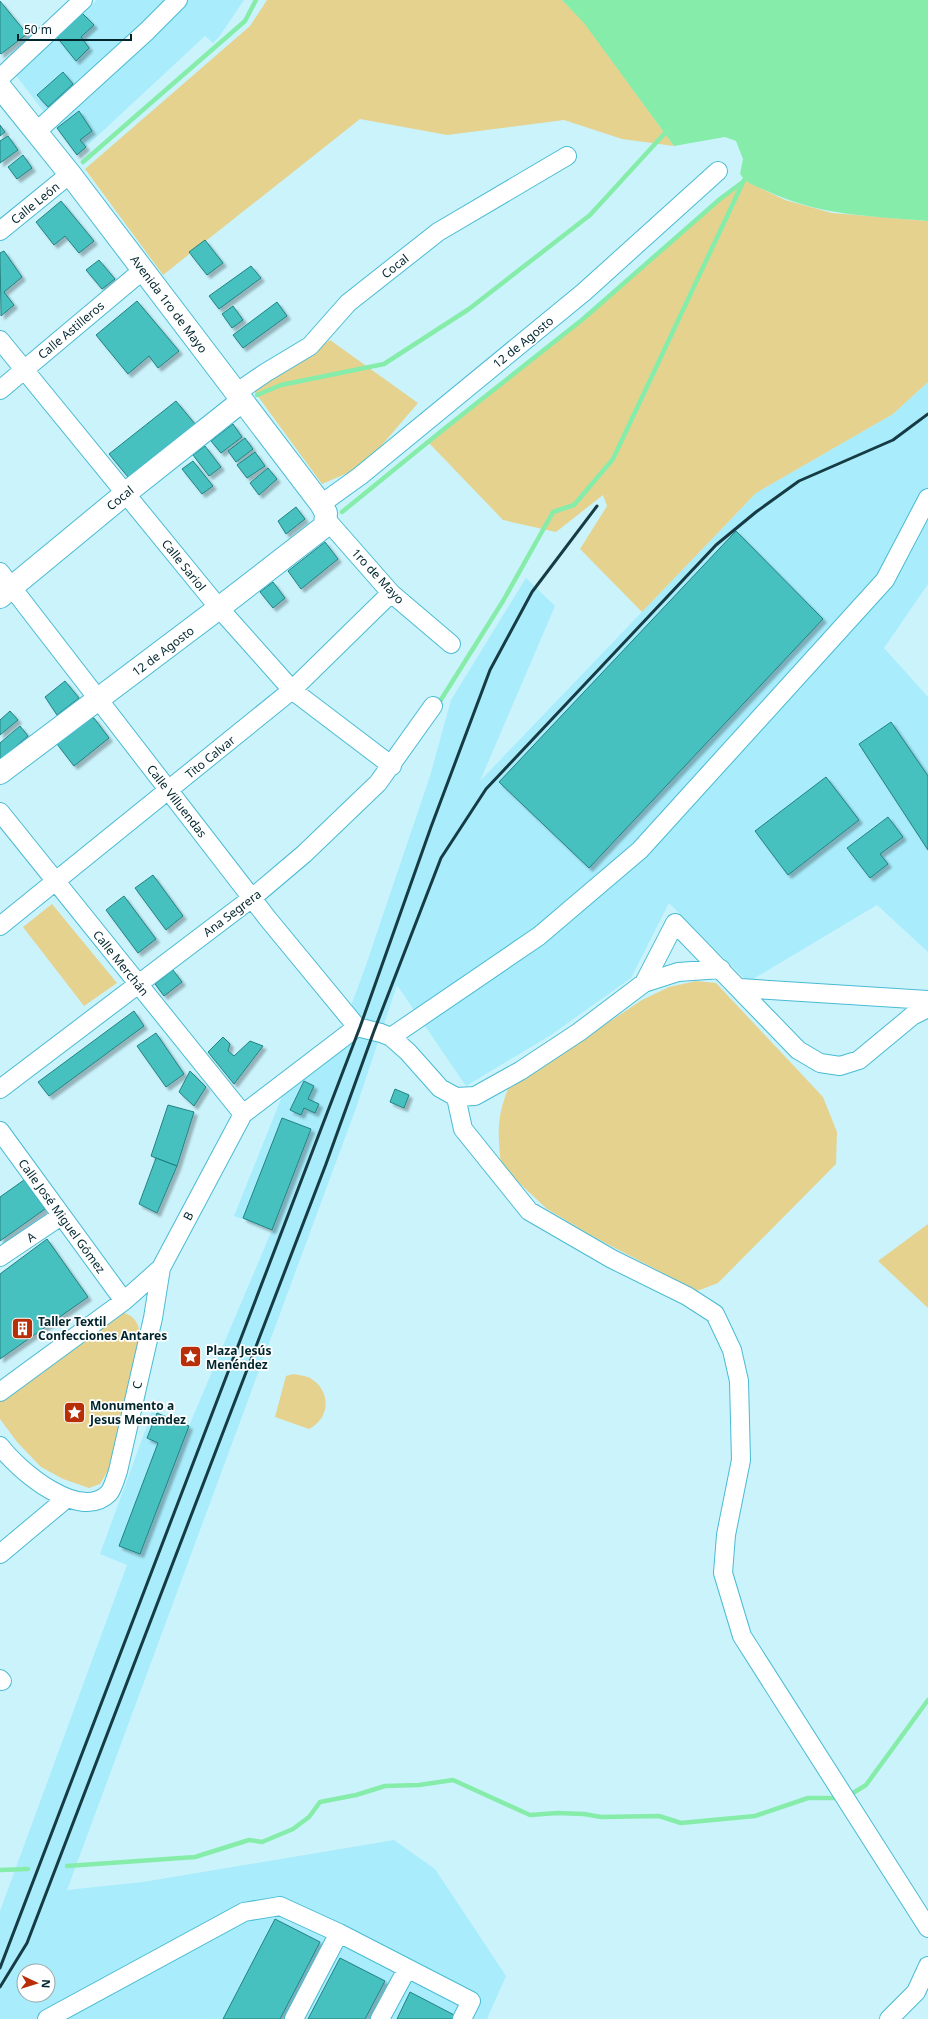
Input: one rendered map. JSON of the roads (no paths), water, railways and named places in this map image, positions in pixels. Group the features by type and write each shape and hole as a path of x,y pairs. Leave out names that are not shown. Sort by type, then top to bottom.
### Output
{"main road":[{"name":"Avenida 1ro de Mayo","path":"0,87 70,174 239,397 324,516"},
{"name":"Cocal","path":"4,586 126,493 239,397"},
{"name":"12 de Agosto","path":"0,774 219,608 324,516"}],"street":[{"path":"0,78 83,0"},
{"path":"36,132 147,31 178,0"},
{"name":"Cocal","path":"239,397 265,372 310,346 348,303 438,232 567,156"},
{"name":"12 de Agosto","path":"324,516 360,476 584,292 718,171"},
{"name":"Calle León","path":"0,232 70,174"},
{"name":"Calle Astilleros","path":"0,390 143,270"},
{"name":"Calle Sariol","path":"0,340 219,608 292,690 392,766"},
{"path":"391,1037 539,936 640,850 885,580 928,498"},
{"name":"1ro de Mayo","path":"324,516 391,593 451,644"},
{"name":"Calle Villuendas","path":"4,586 98,700 252,898 359,1027"},
{"name":"Tito Calvar","path":"0,926 292,690 391,593"},
{"name":"Ana Segrera","path":"0,1089 252,898 304,854 378,783 392,766 433,706"},
{"name":"Calle Merchán","path":"0,812 243,1114"},
{"path":"644,983 675,923 740,988 798,1050 820,1063 840,1066 859,1060 912,1016 928,1008"},
{"path":"359,1027 391,1037 408,1052 440,1088 456,1097 475,1096 520,1071 579,1032 644,983 678,972 721,969"},
{"path":"740,988 928,1000"},
{"name":"B","path":"0,1392 124,1301 161,1268 243,1114 359,1027"},
{"path":"456,1097 463,1129 529,1210 612,1259 687,1296 715,1314 732,1350 739,1381 741,1460 726,1535 723,1573 742,1636 928,1928"},
{"name":"Calle José Miguel Gómez","path":"0,1131 124,1301"},
{"name":"A","path":"0,1258 61,1216"},
{"name":"C","path":"73,1500 97,1502 110,1493 118,1471 153,1318 161,1268"},
{"path":"0,1446 27,1475 73,1500 0,1554"},
{"path":"47,2019 244,1912 280,1906 339,1933 471,2002 462,2019"},
{"path":"294,2019 339,1933"},
{"path":"889,2019 916,1992 928,1966"},
{"path":"380,2019 407,1969"}],"waterway":[{"path":"83,162 245,21 256,0"},
{"path":"257,395 281,385 384,364 469,309 590,215 665,133"},
{"path":"437,706 503,601 553,512 574,505 613,459 744,180"},
{"path":"342,512 583,319 720,199 744,181"},
{"path":"848,1796 866,1785 928,1700"},
{"path":"67,1866 195,1857 249,1840 262,1842 293,1829 309,1817 320,1802 356,1795 385,1786 419,1785 453,1780 530,1815 557,1813 584,1814 601,1817 659,1816 681,1823 755,1816 808,1798 839,1798"},
{"path":"0,1870 28,1869"}],"railway":[{"path":"0,1987 27,1943 326,1164 374,1031 441,858 486,789 716,545 756,512 799,481 893,440 928,414"},
{"path":"0,1968 360,1027 431,827 490,670 532,592 597,506"}],"place":[{"name":"Taller Textil Confecciones Antares","path":"22,1328"},
{"name":"Plaza Jesús Menéndez","path":"190,1357"},
{"name":"Monumento a Jesus Menendez","path":"75,1412"}]}
